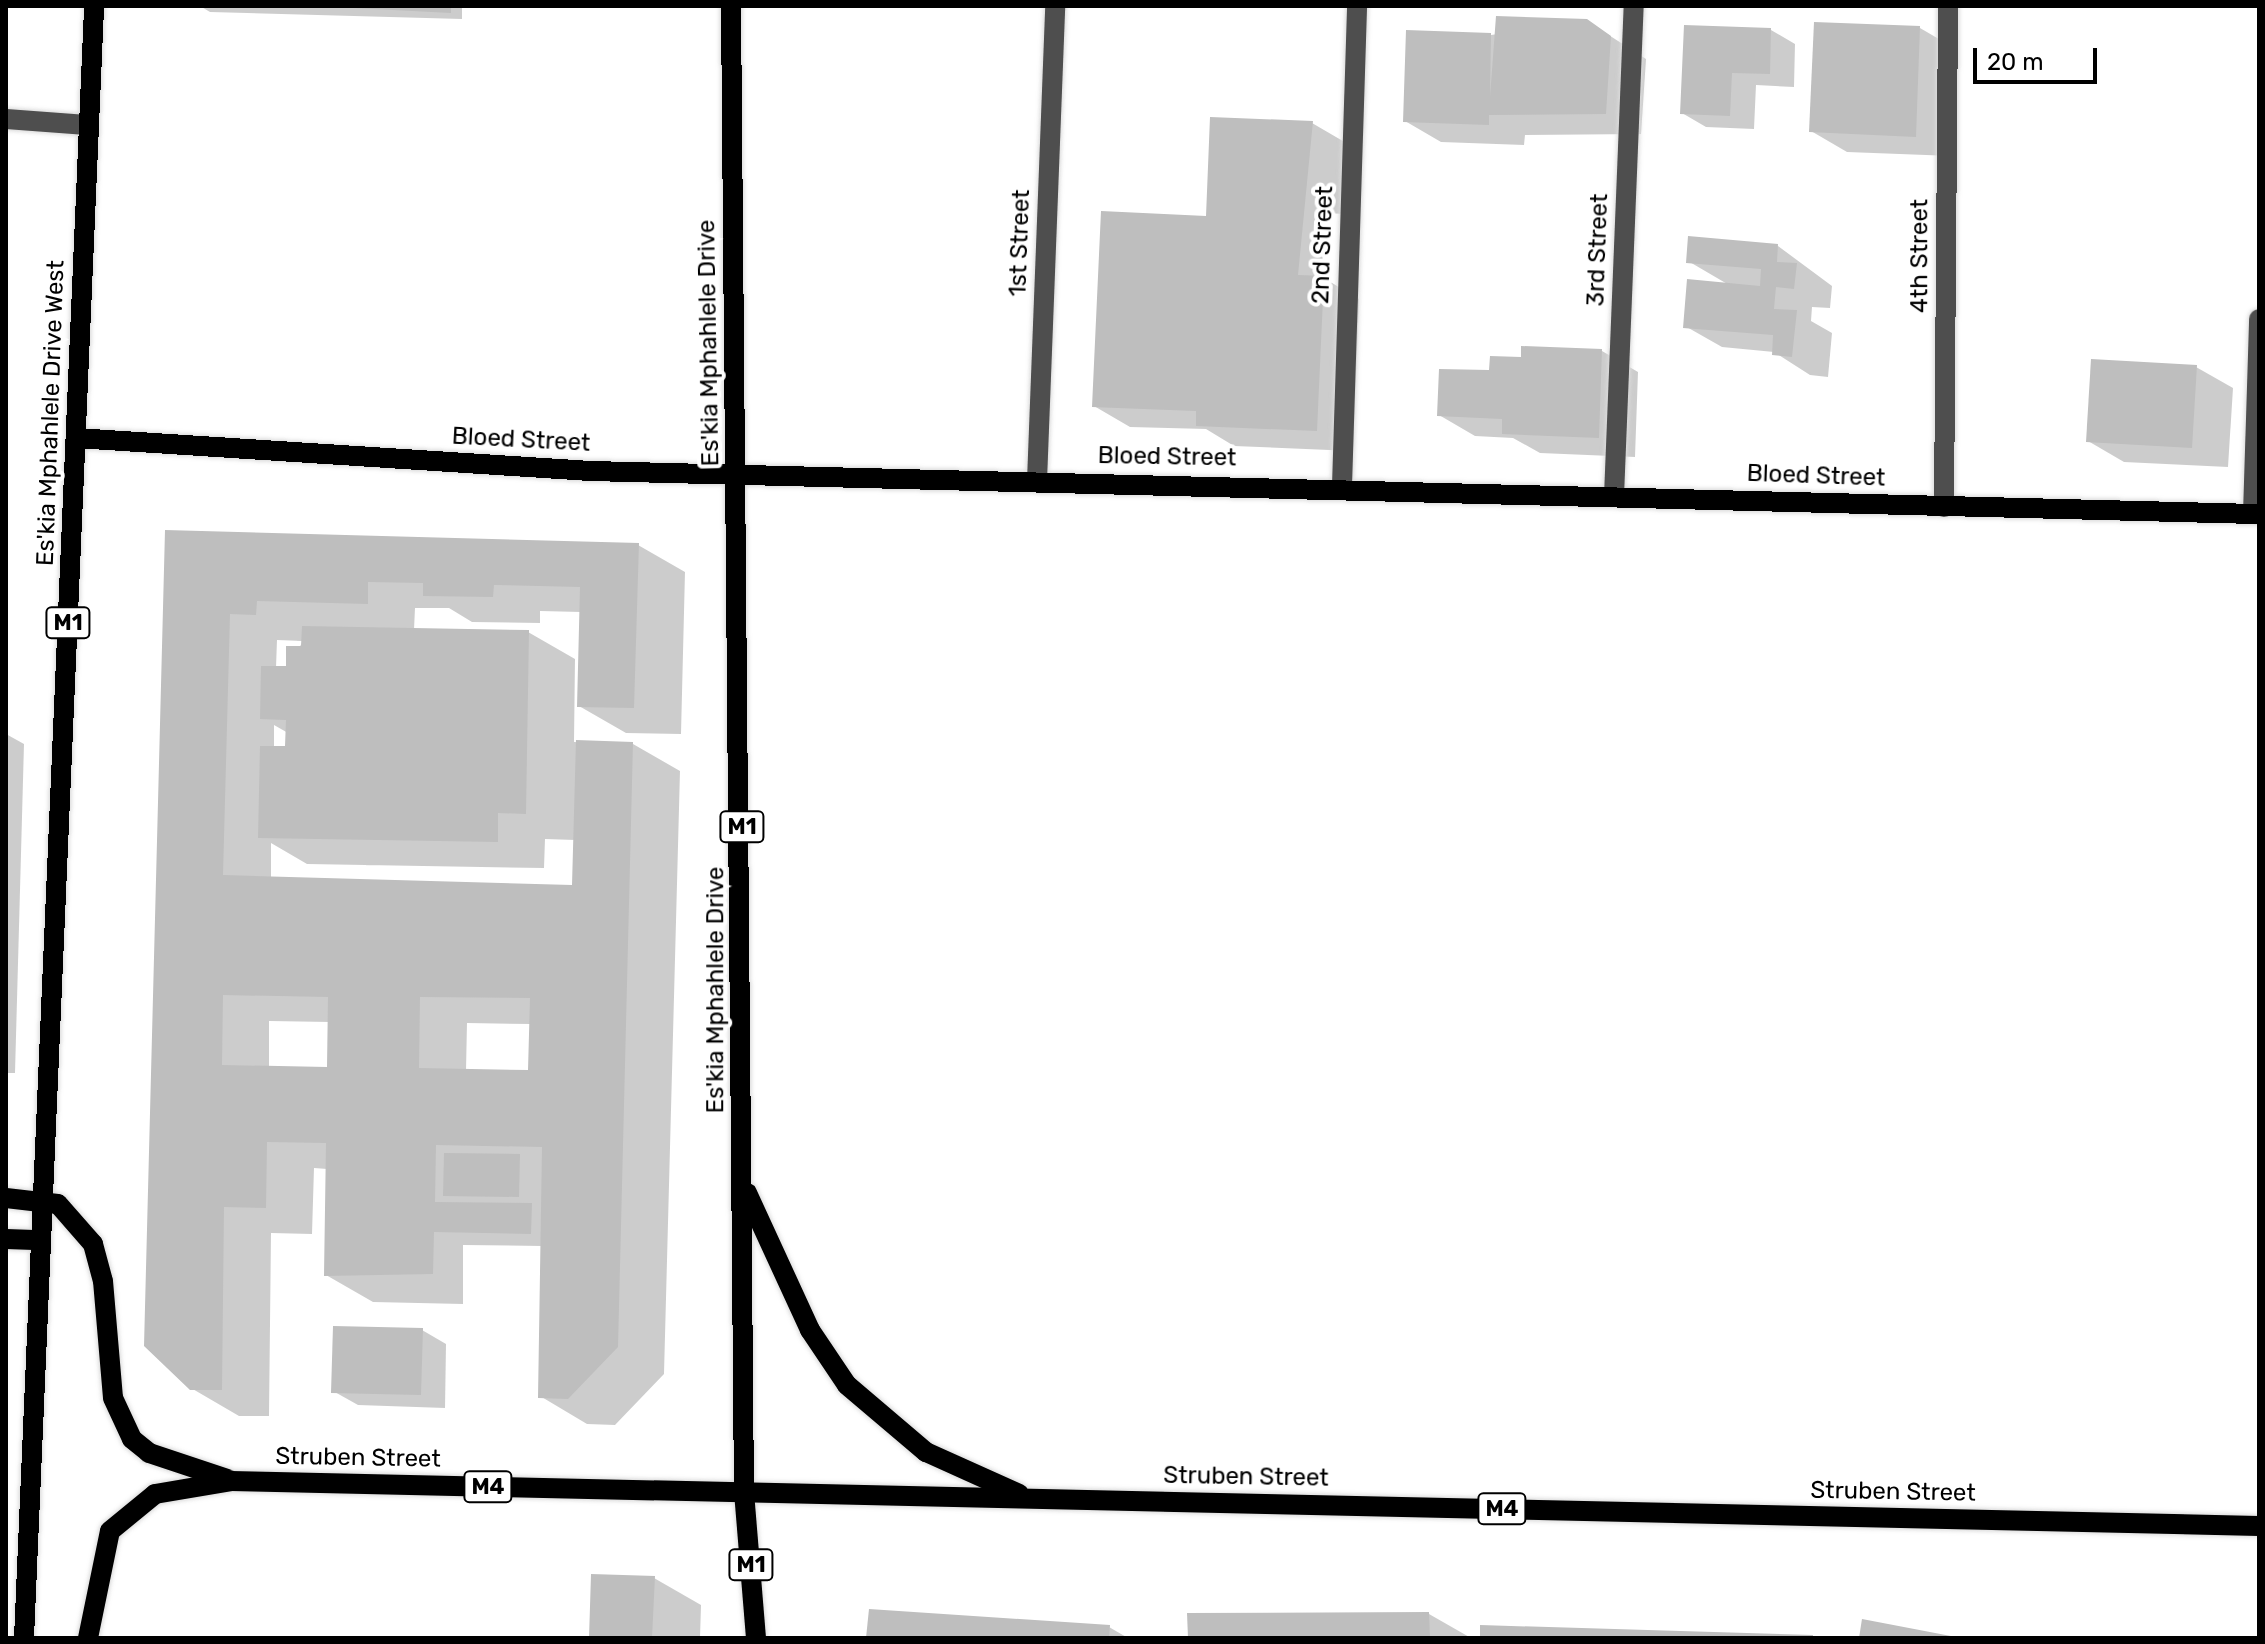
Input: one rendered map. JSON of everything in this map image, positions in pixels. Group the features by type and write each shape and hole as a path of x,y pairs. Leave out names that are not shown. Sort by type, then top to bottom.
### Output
{"main road":[{"name":"Es'kia Mphahlele Drive West","path":"24,1638 94,6"},
{"name":"Es'kia Mphahlele Drive","path":"731,6 744,1492 756,1638"},
{"name":"Bloed Street","path":"76,438 736,473 1342,486 1944,507 2256,514"},
{"path":"743,1181 810,1330 847,1385 926,1452 1029,1499"},
{"path":"6,1198 43,1200 71,1212 93,1244 103,1281 113,1398 127,1432 149,1453 231,1481"},
{"path":"6,1239 41,1240"},
{"path":"88,1638 110,1531 155,1494 231,1481"},
{"name":"Struben Street","path":"231,1481 2259,1526"}],"street":[{"name":"1st Street","path":"1037,481 1055,6"},
{"name":"2nd Street","path":"1342,486 1357,6"},
{"name":"3rd Street","path":"1614,496 1634,6"},
{"name":"4th Street","path":"1944,507 1948,6"},
{"path":"6,119 87,125"},
{"path":"2256,514 2259,319"}],"building":[{"path":"451,6 451,13 354,8"},
{"path":"1496,16 1587,19 1611,36 1606,114 1489,115 1489,125 1403,122 1406,30 1491,33 1490,97"},
{"path":"1814,22 1920,26 1916,137 1809,132"},
{"path":"1684,25 1771,28 1770,74 1732,73 1730,116 1680,114"},
{"path":"1210,117 1313,121 1298,275 1324,276 1317,431 1196,426 1196,411 1092,407 1101,211 1206,216"},
{"path":"1688,236 1778,244 1777,262 1797,263 1794,289 1776,287 1774,309 1797,310 1792,357 1772,355 1773,335 1683,328 1687,279 1760,286 1761,269 1686,263"},
{"path":"1521,346 1602,349 1599,438 1502,434 1502,419 1437,416 1439,369 1489,370 1490,356 1521,357"},
{"path":"2091,359 2197,365 2192,448 2086,442"},
{"path":"165,530 639,543 634,708 577,707 580,587 494,585 493,597 423,596 423,583 368,582 368,604 257,601 256,615 230,614 223,875 572,885 576,740 633,742 618,1347 568,1399 538,1398 542,1147 436,1145 435,1202 532,1203 531,1234 434,1232 433,1274 324,1276 326,1143 267,1142 266,1208 224,1207 222,1390 190,1390 144,1346","holes":["223,995 328,997 327,1067 222,1065","420,997 530,998 528,1070 419,1068"]},
{"path":"302,626 529,630 526,814 498,813 498,842 258,838 260,746 285,746 286,720 260,719 261,666 286,666 286,646 301,646"},
{"path":"444,1153 520,1154 519,1197 443,1196"},
{"path":"333,1326 423,1328 421,1395 331,1393"},
{"path":"591,1574 655,1576 652,1638 589,1638"},
{"path":"869,1609 1110,1625 1109,1638 866,1638"},
{"path":"1429,1612 1430,1638 1188,1638 1187,1613"},
{"path":"1862,1619 1956,1637 1956,1638 1859,1638"},
{"path":"1480,1625 1813,1635 1813,1638 1480,1638"}]}
